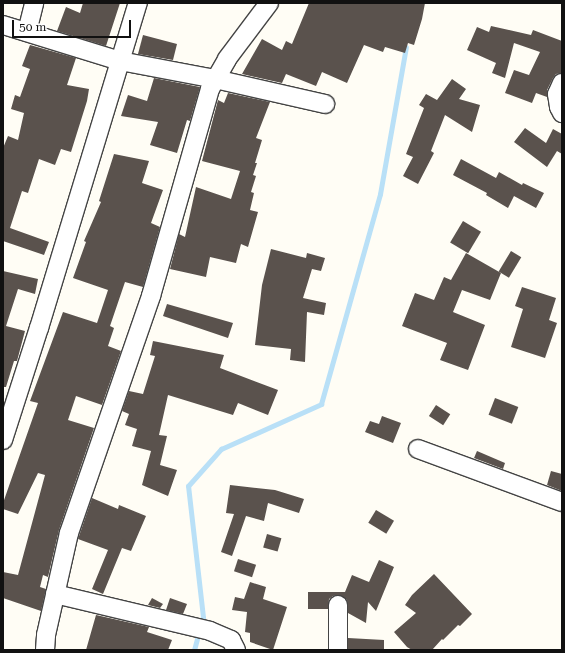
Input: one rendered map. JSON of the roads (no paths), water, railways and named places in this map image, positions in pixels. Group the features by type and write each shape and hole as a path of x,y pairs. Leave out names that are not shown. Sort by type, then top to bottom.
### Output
{"street":[{"path":"26,32 34,3"},
{"path":"3,440 138,3"},
{"path":"45,650 46,635 69,534 151,296 210,89 227,59 269,3"},
{"path":"3,25 120,61 215,79 324,104"},
{"path":"562,83 557,94 559,107 562,112"},
{"path":"418,449 562,502"},
{"path":"55,594 210,631 231,640 236,650"},
{"path":"338,605 338,650"}],"waterway":[{"path":"194,650 203,617 188,486 221,449 321,404 380,194 406,47"}]}
